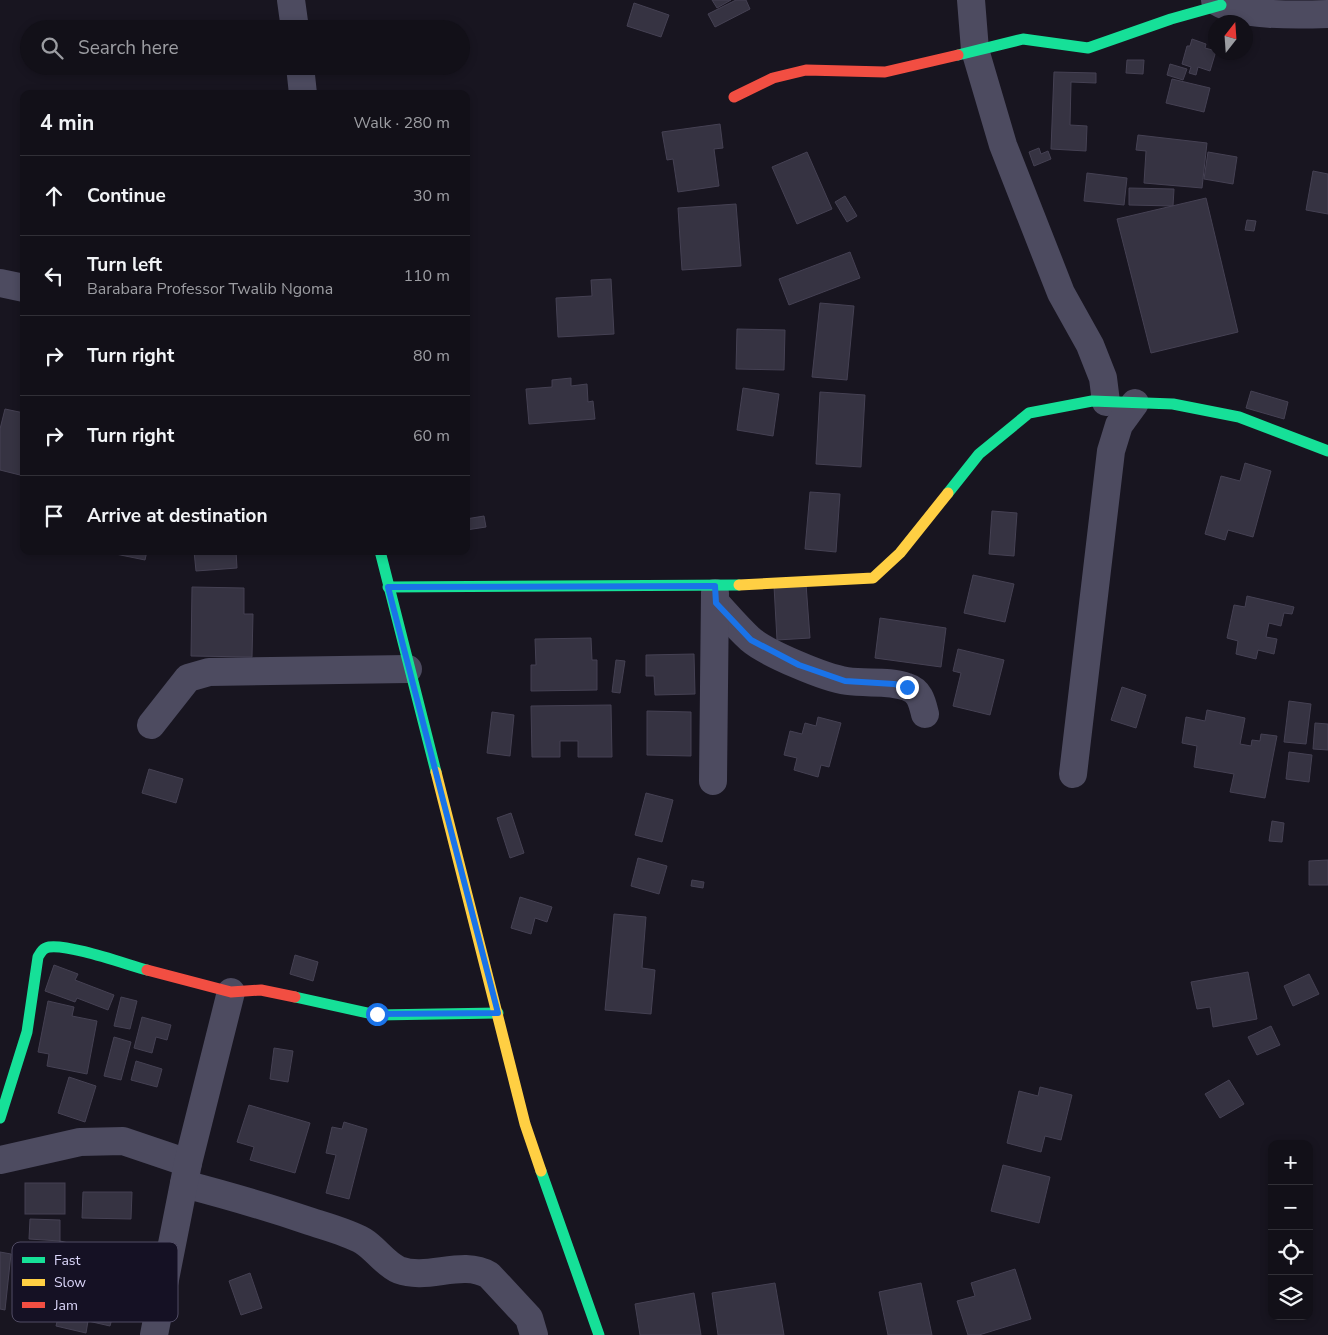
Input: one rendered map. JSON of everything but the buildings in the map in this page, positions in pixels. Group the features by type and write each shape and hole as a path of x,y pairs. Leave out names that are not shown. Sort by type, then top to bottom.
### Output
{"street":[{"path":"291,0 294,20"},
{"path":"971,0 975,50 1003,145 1061,293 1090,345 1103,378 1106,402"},
{"path":"734,97 773,78 806,70 885,72 1024,39 1088,48 1218,3 1233,9 1290,15 1328,14"},
{"path":"301,75 303,90"},
{"path":"0,283 20,287"},
{"path":"388,587 716,595 873,578 900,553 979,454 1029,413 1092,401 1173,404 1240,417 1328,451"},
{"path":"1073,774 1111,451 1119,425 1135,403"},
{"path":"381,555 408,669 525,1124 599,1335"},
{"path":"716,595 751,640 799,665 845,681 894,684 907,687 916,691 922,700 925,714"},
{"path":"713,781 716,595"},
{"path":"151,725 188,678 209,672 408,669"},
{"path":"0,1118 27,1032 38,957 40,951 47,947 65,948 231,992 261,990 377,1014 498,1013"},
{"path":"172,1242 186,1173 231,992"},
{"path":"0,1160 80,1142 123,1141 186,1173 265,1206 363,1241 399,1270 431,1274 467,1268 483,1271 529,1318 534,1335"},
{"path":"154,1335 157,1322"}],"traffic: fast":[{"path":"958,55 1023,39 1088,48 1171,19 1221,5"},
{"path":"948,493 979,454 1029,413 1092,401 1173,404 1239,417 1328,451"},
{"path":"381,555 436,772"},
{"path":"388,587 739,585"},
{"path":"0,1118 27,1032 38,957 42,951 49,947 70,948 147,970"},
{"path":"295,997 377,1015 498,1013"},
{"path":"541,1171 599,1335"}],"traffic: slow":[{"path":"739,585 873,578 900,553 948,493"},
{"path":"436,772 525,1124 541,1171"}],"traffic: jam":[{"path":"734,97 773,78 806,70 885,72 958,55"},
{"path":"147,970 231,992 261,990 295,997"}],"route":[{"path":"377,1014 498,1013 388,587 715,586 716,603 751,640 799,665 845,681 894,684 907,687"}]}
